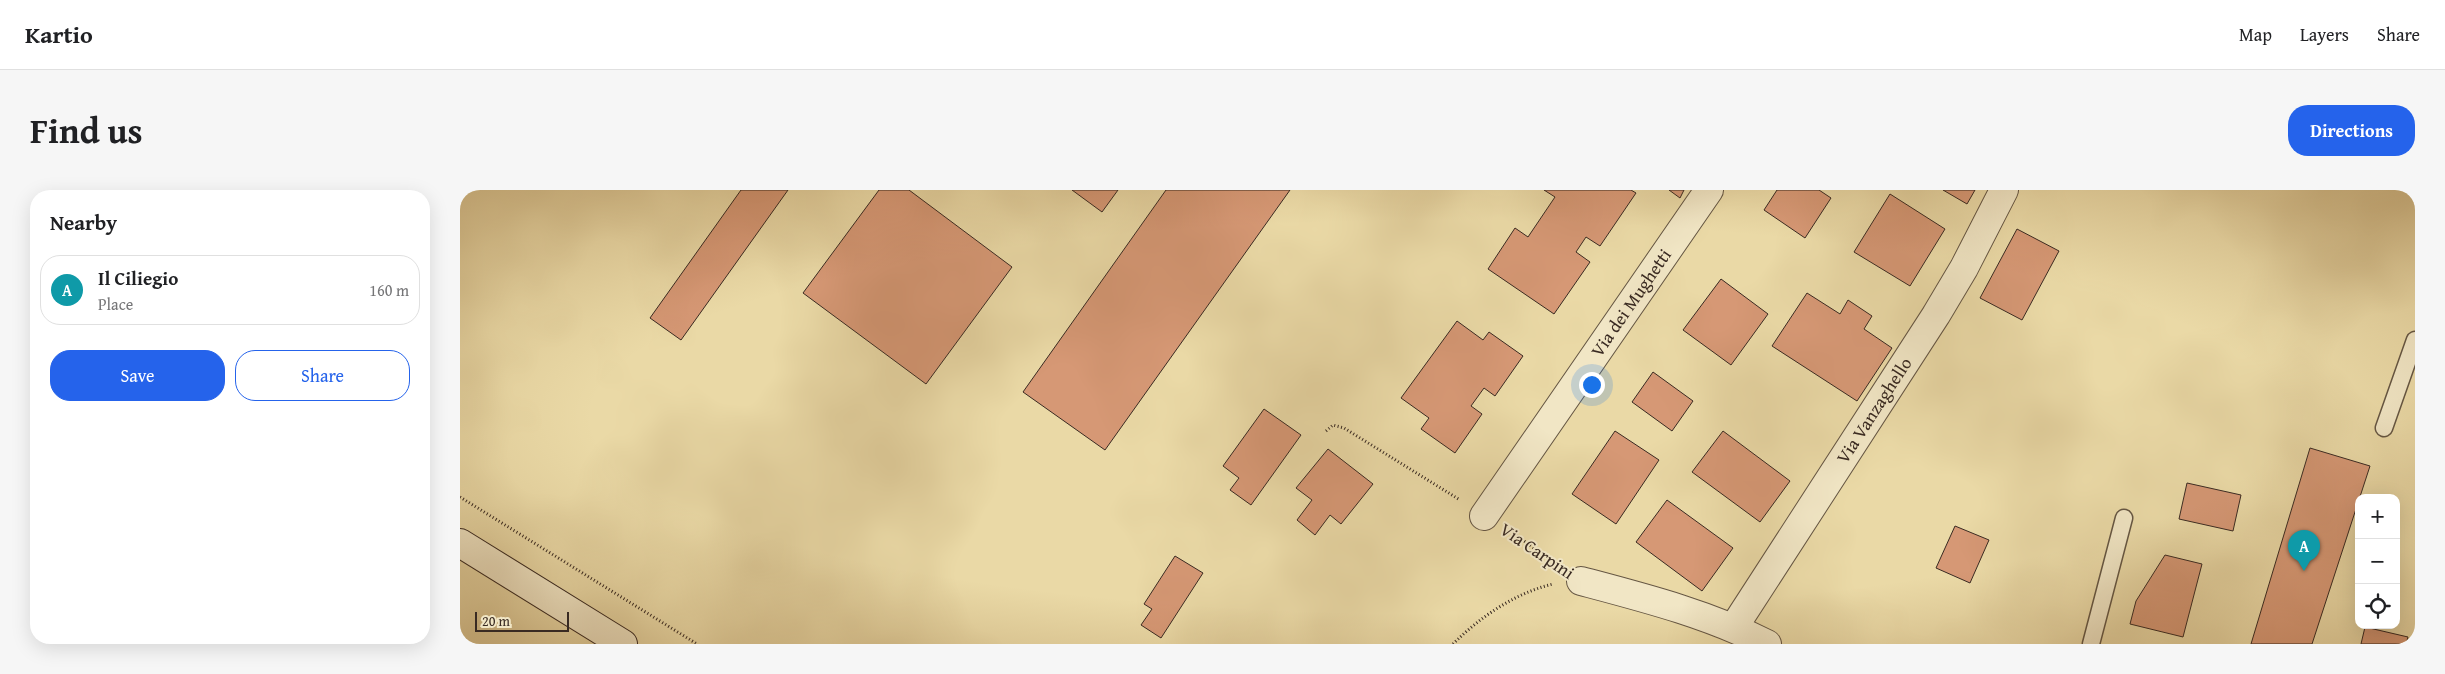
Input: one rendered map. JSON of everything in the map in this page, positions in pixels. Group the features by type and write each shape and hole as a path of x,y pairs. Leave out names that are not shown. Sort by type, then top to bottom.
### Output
{"street":[{"name":"Via dei Mughetti","path":"1484,516 1709,190"},
{"name":"Via Vanzaghello","path":"1734,627 1936,315 1964,268 2004,190"},
{"path":"460,542 623,644"},
{"name":"Via Carpini","path":"1581,581 1662,603 1734,627 1767,644"}],"lane":[{"path":"2384,428 2415,340"},
{"path":"2091,644 2124,518"}],"path":[{"name":"Via Carpini","path":"1326,431 1333,425 1344,428 1521,538 1581,581"},
{"path":"460,497 697,644"},
{"path":"1453,644 1491,613 1523,594 1552,584 1581,581"}],"building":[{"path":"741,190 788,190 681,340 650,318"},
{"path":"879,190 909,190 1012,267 926,384 803,293"},
{"path":"1072,190 1118,190 1102,212"},
{"path":"1166,190 1290,190 1105,450 1023,392"},
{"path":"1544,190 1631,190 1636,193 1600,246 1586,237 1576,252 1590,262 1554,314 1488,269 1515,228 1528,237 1555,197"},
{"path":"1669,190 1684,190 1680,198"},
{"path":"1777,190 1819,190 1831,198 1805,238 1764,210"},
{"path":"1943,190 1975,190 1967,204"},
{"path":"1890,194 1945,229 1910,286 1854,252"},
{"path":"2017,229 2059,251 2022,320 1980,298"},
{"path":"1721,279 1768,314 1731,365 1683,330"},
{"path":"1807,293 1840,314 1848,300 1872,316 1864,329 1892,348 1857,401 1772,346"},
{"path":"1457,321 1483,340 1489,332 1523,356 1495,396 1484,388 1471,406 1482,414 1455,453 1421,429 1429,418 1401,398"},
{"path":"1653,372 1693,401 1672,431 1632,402"},
{"path":"1264,409 1301,435 1251,505 1230,490 1239,478 1223,466"},
{"path":"1615,431 1659,460 1616,524 1572,494"},
{"path":"1723,431 1790,481 1760,522 1692,472"},
{"path":"2310,448 2370,466 2361,494 2355,494 2355,512 2312,644 2251,644"},
{"path":"1328,449 1373,484 1341,524 1330,515 1315,535 1297,520 1312,500 1296,488"},
{"path":"2187,483 2241,495 2233,531 2179,519"},
{"path":"1667,500 1733,548 1702,591 1636,542"},
{"path":"1955,526 1989,540 1970,583 1936,568"},
{"path":"2165,555 2202,564 2183,637 2130,624 2136,601"},
{"path":"1175,556 1203,573 1161,638 1141,625 1152,609 1144,604"},
{"path":"2365,629 2374,629 2408,637 2406,644 2361,644"}],"place":[{"name":"Il Ciliegio","path":"2304,571"}]}
